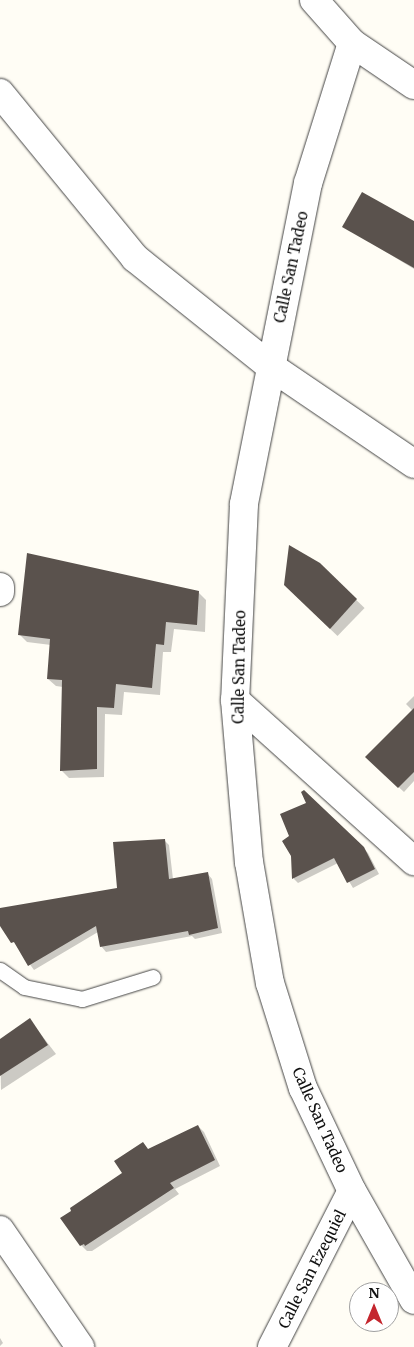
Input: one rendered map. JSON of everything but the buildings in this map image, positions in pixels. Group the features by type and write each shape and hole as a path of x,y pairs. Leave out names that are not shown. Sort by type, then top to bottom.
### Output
{"street":[{"path":"314,0 352,43 414,85"},
{"name":"Calle San Tadeo","path":"352,43 308,182 244,504 235,700 249,862 270,983 303,1088 352,1191 414,1300"},
{"path":"0,93 135,258 270,366 414,464"},
{"path":"0,586 0,592"},
{"path":"235,700 414,861"},
{"name":"Calle San Ezequiel","path":"272,1347 352,1191"},
{"path":"0,1230 80,1347"}],"lane":[{"path":"0,970 24,988 82,999 153,977"}]}
